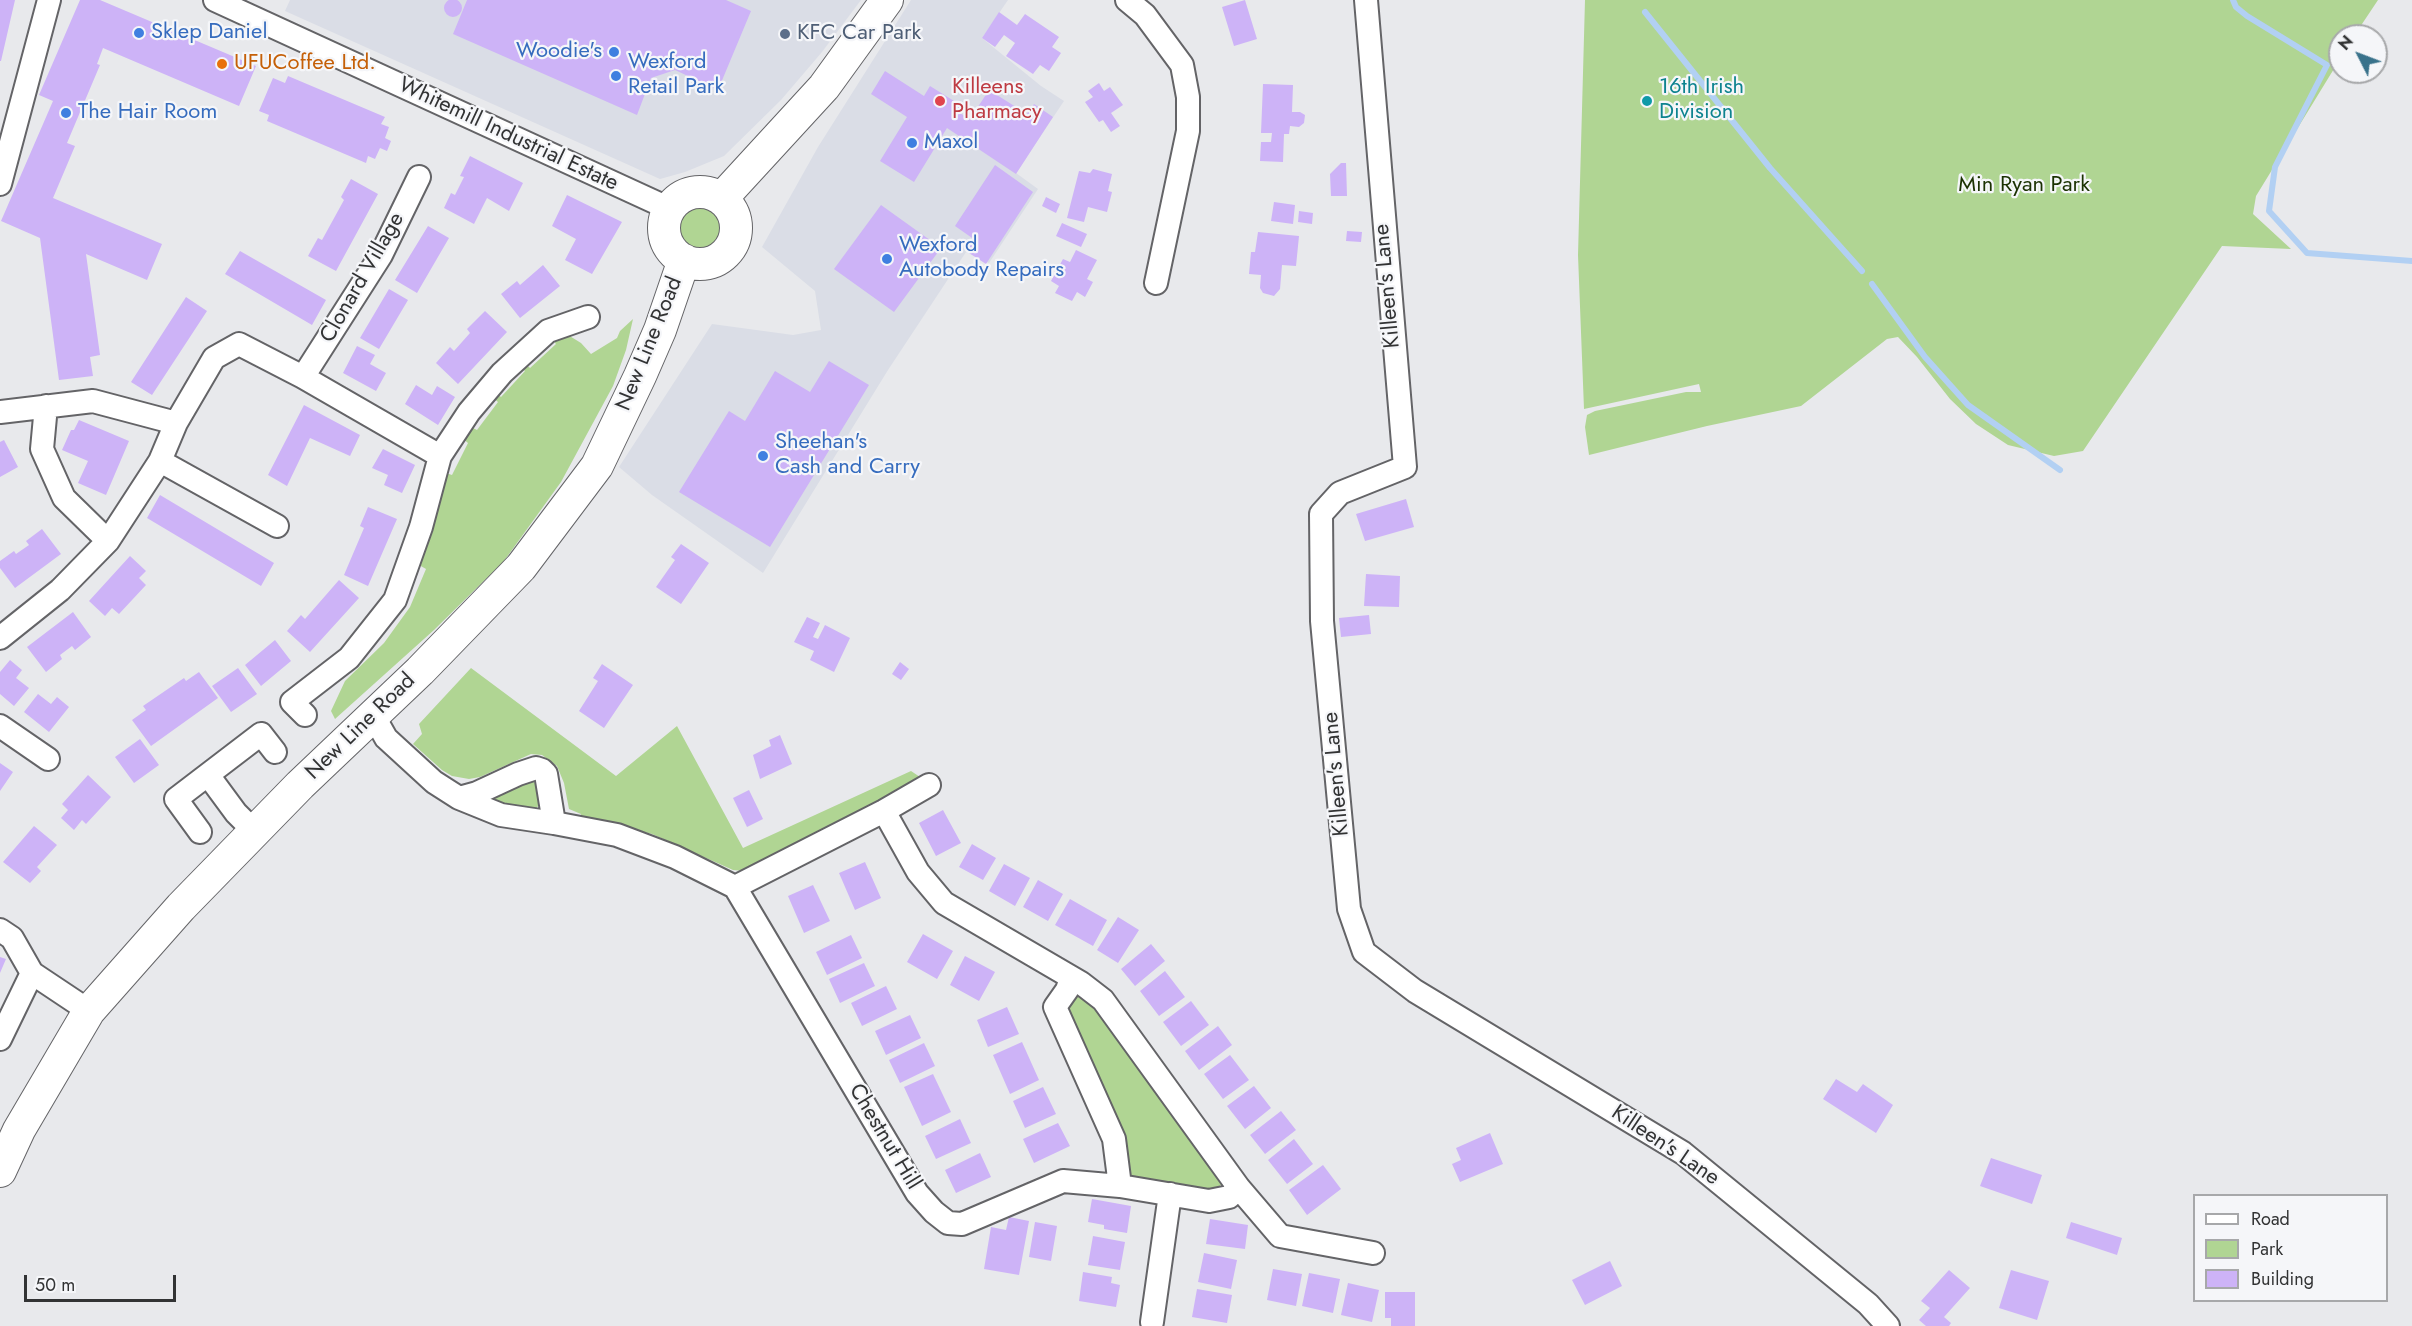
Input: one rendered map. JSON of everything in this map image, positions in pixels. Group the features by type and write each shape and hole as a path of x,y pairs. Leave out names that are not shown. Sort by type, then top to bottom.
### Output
{"main road":[{"path":"722,198 824,87 887,0"},
{"path":"699,192 711,193 722,198 730,207 735,218 736,230 730,248 718,259 707,263 684,260 668,244 665,222 670,209 687,195 699,192"},
{"name":"New Line Road","path":"0,1171 19,1130 89,1011 181,907 521,567 597,466 644,367 684,260"}],"street":[{"path":"0,184 49,0"},
{"name":"Whitemill Industrial Estate","path":"215,0 670,209"},
{"path":"1127,0 1145,15 1182,65 1188,97 1188,131 1156,283"},
{"name":"Killeen's Lane","path":"1366,0 1405,467 1340,493 1322,514 1322,621 1349,909 1364,952 1415,991 1683,1153 1869,1304 1887,1326"},
{"name":"Clonard Village","path":"303,377 381,255 419,177"},
{"path":"305,716 292,702 350,658 394,600 421,527 440,456 469,412 502,374 548,331 588,317"},
{"path":"0,638 60,590 108,541 160,461 176,423 214,358 239,344 303,377 440,456"},
{"path":"0,412 93,401 176,423"},
{"path":"46,406 42,448 64,498 108,541"},
{"path":"160,461 278,526"},
{"path":"373,715 386,738 434,782 459,798 501,815 617,835 675,858 735,887 884,811 929,785"},
{"path":"0,726 48,759"},
{"path":"200,832 176,799 261,734 275,752"},
{"path":"459,798 477,794 536,768 546,774 555,823"},
{"path":"208,775 236,813 255,832"},
{"path":"884,811 918,872 944,903 1093,990 1103,1000 1239,1188 1280,1236 1373,1253"},
{"name":"Chestnut Hill","path":"735,887 917,1193 933,1212 948,1223 962,1224 1063,1180 1120,1186 1209,1201 1229,1197 1239,1188"},
{"path":"0,930 12,938 32,973 89,1011"},
{"path":"0,1039 32,973"},
{"path":"1071,978 1067,990 1055,1007 1114,1139 1120,1186"},
{"path":"1152,1322 1170,1194"}],"shaded area":[{"name":"Wexford Retail Park","path":"290,0 861,0 822,52 781,100 724,156 685,172 660,179 285,11"},
{"path":"911,0 1008,0 982,38 1041,86 1064,101 1016,173 1038,189 989,263 966,252 888,370 763,573 652,495 619,467 712,324 793,335 821,330 815,291 762,247 818,147"}],"green space":[{"name":"Min Ryan Park","path":"1585,0 2378,0 2362,24 2328,24 2328,79 2256,196 2253,214 2291,249 2222,246 2083,451 2054,456 2008,445 1976,424 1950,399 1898,337 1887,339 1801,406 1589,455 1585,427 1587,415 1595,411 1686,392 1701,392 1699,384 1584,409 1578,255"},
{"path":"694,204 704,204 716,211 723,223 723,233 716,245 704,252 694,252 679,241 675,233 675,223 686,208"},
{"path":"633,319 626,350 613,386 561,482 504,561 434,630 335,719 331,711 345,681 384,643 410,607 426,569 419,565 446,473 452,475 468,443 462,438 471,427 477,430 498,402 492,397 495,392 501,397 525,371 520,366 524,362 530,368 556,344 552,339 568,335 581,343 591,354 617,338 620,331"},
{"path":"471,668 616,776 677,726 743,848 911,771 923,779 744,871 733,870 652,834 580,818 581,814 569,809 564,783 557,766 542,755 531,754 480,777 469,779 452,776 442,770 413,744 422,734 419,724"},
{"path":"524,780 533,781 538,786 539,805 535,810 525,810 494,802 486,796"},
{"path":"1076,996 1086,996 1094,1003 1222,1183 1218,1189 1213,1192 1127,1176 1066,1006"}],"building":[{"path":"453,-1 459,2 462,8 459,14 453,17 447,14 444,8 447,2"},
{"path":"0,0 15,0 1,61 0,61"},
{"path":"80,0 100,0 256,66 239,106 103,48 97,64 100,65 67,143 75,146 53,198 162,244 147,280 86,254 100,355 90,357 93,376 59,380 40,238 1,221 53,101 39,95"},
{"name":"Woodie's","path":"467,0 726,0 751,11 718,90 675,70 651,78 637,115 453,34"},
{"path":"1245,0 1257,39 1234,46 1222,7"},
{"path":"999,12 1017,25 1025,14 1059,37 1052,47 1061,53 1049,71 1040,65 1033,74 1006,56 1015,43 1004,35 995,47 982,38"},
{"path":"885,71 924,96 930,86 962,106 958,112 970,119 989,90 1027,114 1034,104 1053,117 1016,174 947,128 914,182 880,161 907,117 871,94"},
{"path":"288,76 385,117 381,124 389,127 385,138 391,141 387,151 380,148 375,159 368,156 366,163 267,121 269,115 259,111 273,78 285,83"},
{"path":"1099,83 1104,91 1110,87 1123,105 1111,113 1120,126 1111,132 1103,120 1099,122 1085,102 1093,97 1088,91"},
{"path":"1263,84 1293,85 1292,112 1305,115 1304,123 1299,127 1290,126 1289,134 1284,134 1283,162 1260,161 1261,142 1271,142 1272,133 1261,133"},
{"path":"470,156 523,183 509,211 487,198 474,224 444,208 451,193 455,195 464,177 460,176"},
{"path":"1341,163 1346,163 1347,196 1331,196 1330,174"},
{"path":"995,165 1033,192 986,264 966,251 975,240 955,226"},
{"path":"1093,169 1112,174 1108,191 1112,192 1107,212 1088,207 1084,222 1067,218 1079,171 1090,173"},
{"path":"351,179 378,194 336,271 308,256 318,238 322,240 344,200 341,197"},
{"path":"567,195 622,222 592,274 565,260 576,239 552,226"},
{"path":"1046,197 1060,204 1056,213 1042,206"},
{"path":"1274,202 1295,205 1293,224 1271,221"},
{"name":"Wexford Autobody Repairs","path":"881,205 941,248 894,312 834,269"},
{"path":"1299,211 1313,213 1312,224 1298,222"},
{"path":"1062,223 1087,234 1081,247 1056,236"},
{"path":"428,226 449,238 417,293 395,280"},
{"path":"1347,231 1362,232 1361,242 1346,241"},
{"path":"1258,232 1299,236 1296,266 1282,265 1280,289 1274,296 1263,293 1260,288 1261,275 1249,274 1251,252 1255,252"},
{"path":"1076,250 1097,260 1087,279 1093,282 1085,297 1077,292 1072,301 1055,293 1059,286 1051,281 1063,259 1070,262"},
{"path":"240,251 326,300 312,325 225,274"},
{"path":"543,265 560,286 520,318 501,294 517,281 520,285"},
{"path":"389,289 408,300 379,349 360,338"},
{"path":"186,297 207,311 152,395 131,382"},
{"path":"485,311 507,332 458,384 436,363 450,347 454,351 470,333 467,329"},
{"path":"357,346 375,355 370,364 386,373 376,391 343,373"},
{"name":"Sheehan's Cash and Carry","path":"829,361 869,385 770,547 679,492 729,411 745,421 775,371 810,392"},
{"path":"416,385 432,395 437,386 455,397 438,425 405,404"},
{"path":"304,405 360,435 350,456 310,438 287,486 268,475"},
{"path":"79,420 129,441 106,495 78,483 88,461 62,450 71,430 74,430"},
{"path":"4,440 18,467 0,477 0,442"},
{"path":"383,449 415,465 402,493 384,485 388,475 372,468"},
{"path":"160,495 274,563 261,586 147,518"},
{"path":"1406,499 1414,527 1365,541 1356,514"},
{"path":"368,507 397,519 368,586 344,575 364,528 360,526"},
{"path":"42,529 61,554 15,588 0,568 0,561 14,551 16,554 29,545 26,541"},
{"path":"681,544 709,563 681,604 656,587 675,560 671,557"},
{"path":"130,556 146,571 139,578 146,585 119,614 112,608 105,616 89,601"},
{"path":"1366,574 1400,576 1399,607 1364,606"},
{"path":"339,580 359,598 310,652 287,631 301,615 305,619"},
{"path":"73,612 91,637 75,650 72,646 60,655 62,659 46,672 27,647"},
{"path":"1369,615 1371,634 1341,637 1339,618"},
{"path":"807,617 820,623 813,637 818,639 825,625 850,638 834,672 810,660 814,651 794,642"},
{"path":"275,640 291,661 261,686 245,665"},
{"path":"10,660 22,670 16,678 29,688 14,706 0,694 0,672"},
{"path":"900,662 909,669 901,680 892,674"},
{"path":"602,664 633,685 604,728 579,711 598,681 593,678"},
{"path":"238,668 257,694 231,712 212,686"},
{"path":"199,672 218,698 151,746 132,720 146,710 143,706 184,678 186,681"},
{"path":"38,694 51,704 57,697 69,707 49,732 24,712"},
{"path":"780,735 792,764 760,779 753,755 771,746 769,740"},
{"path":"140,739 159,765 134,783 115,757"},
{"path":"0,763 13,772 0,791"},
{"path":"88,775 111,797 86,824 82,820 74,830 61,818 68,810 62,804"},
{"path":"749,790 763,819 747,827 733,798"},
{"path":"943,810 961,843 936,856 919,823"},
{"path":"34,826 57,845 37,867 41,871 30,883 3,862"},
{"path":"972,844 996,858 983,880 959,867"},
{"path":"865,862 881,898 855,910 839,873"},
{"path":"1004,864 1030,878 1015,906 989,891"},
{"path":"1038,880 1063,894 1048,921 1023,907"},
{"path":"813,885 830,921 804,933 788,896"},
{"path":"1070,899 1107,920 1093,946 1055,925"},
{"path":"1118,917 1139,930 1118,963 1097,950"},
{"path":"923,934 953,951 937,979 907,962"},
{"path":"851,935 862,958 827,975 816,952"},
{"path":"1151,944 1165,961 1135,986 1121,969"},
{"path":"965,956 995,972 979,1001 950,985"},
{"path":"0,957 6,959 0,973"},
{"path":"864,963 875,986 840,1003 829,979"},
{"path":"1165,971 1185,997 1159,1016 1140,991"},
{"path":"886,986 897,1009 862,1026 851,1003"},
{"path":"1191,1001 1209,1025 1181,1046 1163,1022"},
{"path":"1007,1007 1019,1034 988,1047 977,1020"},
{"path":"910,1015 921,1038 886,1055 875,1031"},
{"path":"1218,1026 1232,1045 1199,1070 1185,1051"},
{"path":"1022,1042 1039,1080 1010,1094 993,1055"},
{"path":"924,1043 935,1066 900,1083 889,1060"},
{"path":"1230,1055 1249,1080 1223,1099 1204,1074"},
{"path":"933,1074 951,1112 922,1126 904,1087"},
{"path":"1836,1079 1857,1092 1863,1084 1893,1105 1876,1133 1823,1099"},
{"path":"1254,1086 1271,1108 1245,1129 1227,1106"},
{"path":"1043,1087 1056,1114 1025,1128 1013,1101"},
{"path":"1281,1111 1296,1130 1265,1154 1250,1135"},
{"path":"960,1119 971,1143 936,1159 925,1136"},
{"path":"1058,1123 1070,1146 1034,1163 1023,1139"},
{"path":"1490,1133 1503,1164 1460,1182 1452,1164 1461,1160 1456,1148"},
{"path":"1294,1139 1313,1164 1287,1184 1268,1160"},
{"path":"980,1153 991,1177 956,1193 945,1170"},
{"path":"1991,1158 2042,1175 2032,1204 1980,1186"},
{"path":"1323,1165 1341,1189 1307,1215 1289,1190"},
{"path":"1092,1199 1131,1206 1127,1233 1104,1229 1104,1225 1088,1222"},
{"path":"1009,1217 1029,1221 1019,1275 984,1269 991,1227 1006,1230"},
{"path":"1210,1219 1248,1225 1245,1249 1206,1244"},
{"path":"1035,1222 1057,1226 1051,1261 1029,1257"},
{"path":"2071,1222 2122,1238 2117,1255 2066,1238"},
{"path":"1093,1236 1125,1242 1120,1270 1088,1265"},
{"path":"1204,1253 1237,1260 1231,1289 1198,1282"},
{"path":"1610,1261 1622,1286 1585,1305 1572,1280"},
{"path":"1273,1269 1302,1274 1296,1306 1267,1300"},
{"path":"1949,1270 1970,1288 1944,1317 1951,1323 1949,1326 1926,1326 1919,1320 1930,1308 1921,1301"},
{"path":"2011,1270 2049,1281 2037,1320 1999,1308"},
{"path":"1083,1272 1112,1277 1111,1283 1120,1285 1116,1307 1079,1301"},
{"path":"1309,1273 1340,1279 1333,1313 1302,1306"},
{"path":"1348,1283 1379,1290 1372,1322 1341,1315"},
{"path":"1197,1289 1232,1295 1227,1323 1192,1317"},
{"path":"1385,1292 1415,1292 1415,1326 1391,1326 1391,1318 1385,1318"}],"waterway":[{"path":"2233,0 2236,7 2247,16 2327,65 2275,167 2269,211 2307,253 2412,261"},
{"path":"1645,12 1770,168 1862,271"},
{"path":"1872,284 1925,357 1968,405 2060,470"}],"place":[{"name":"Sklep Daniel","path":"139,33"},
{"name":"KFC Car Park","path":"785,34"},
{"name":"Woodie's","path":"614,52"},
{"name":"UFUCoffee Ltd.","path":"222,64"},
{"name":"Wexford Retail Park","path":"616,76"},
{"name":"Killeens Pharmacy","path":"940,101"},
{"name":"16th Irish Division","path":"1647,101"},
{"name":"The Hair Room","path":"66,113"},
{"name":"Maxol","path":"912,143"},
{"name":"Wexford Autobody Repairs","path":"887,259"},
{"name":"Sheehan's Cash and Carry","path":"763,456"}]}
